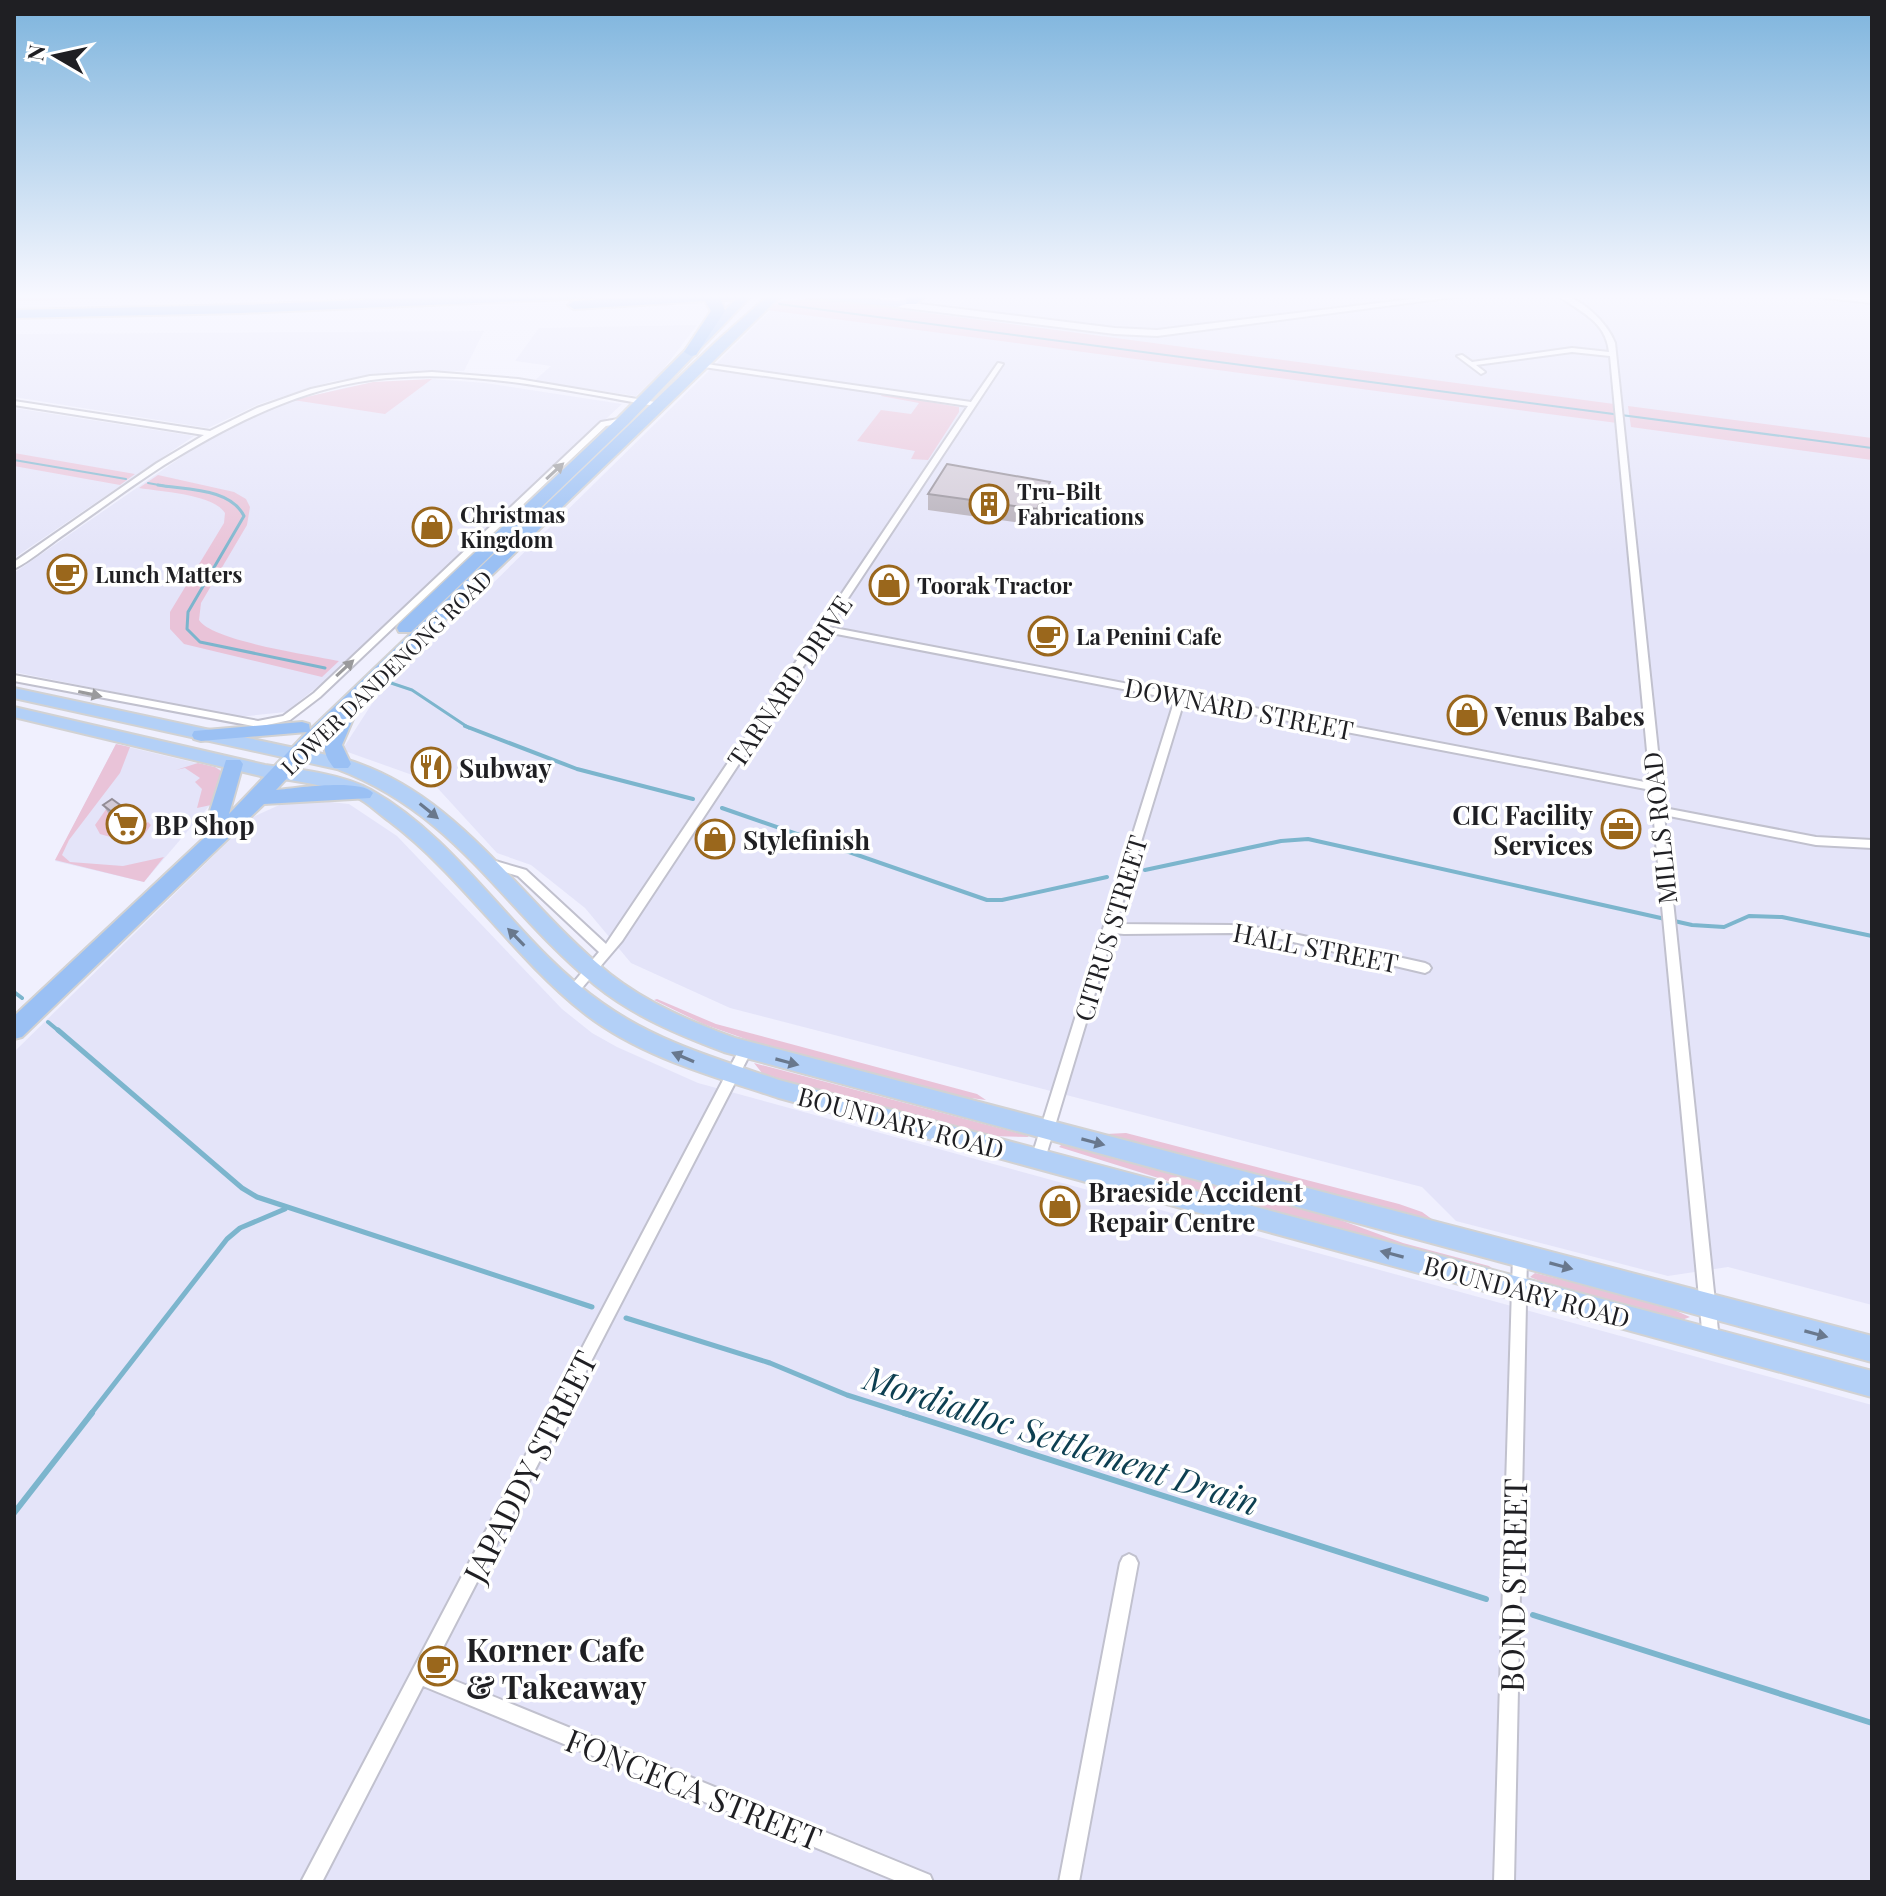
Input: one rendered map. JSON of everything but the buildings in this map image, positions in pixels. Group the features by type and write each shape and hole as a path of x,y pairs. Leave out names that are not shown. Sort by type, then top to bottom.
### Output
{"highway":[{"name":"LOWER DANDENONG ROAD","path":"14,1030 258,798 280,763 294,723 664,382"},
{"name":"LOWER DANDENONG ROAD","path":"97,949 153,879 218,817 355,697 661,405 676,382"},
{"path":"341,764 332,754 331,747 355,697"},
{"path":"201,735 294,723"},
{"path":"218,817 233,764"},
{"path":"258,798 316,792 363,793"}],"main road":[{"name":"BOUNDARY ROAD","path":"14,693 201,735 363,793 422,837 572,992 594,1009 651,1043 733,1076 1872,1384"},
{"name":"BOUNDARY ROAD","path":"14,712 233,764 341,764 410,797 434,814 592,971 615,989 661,1016 746,1050 1872,1349"}],"street":[{"path":"14,566 208,433 253,411 312,391 363,382"},
{"path":"520,382 661,405"},
{"path":"832,382 973,405"},
{"name":"TARNARD DRIVE","path":"572,992 607,953 988,382"},
{"name":"MILLS ROAD","path":"1617,382 1711,1340"},
{"path":"14,403 208,433"},
{"name":"DOWNARD STREET","path":"823,629 1655,787"},
{"path":"14,678 149,706 258,724 294,723"},
{"name":"CITRUS STREET","path":"1038,1159 1180,697"},
{"path":"149,706 159,725"},
{"path":"1657,810 1816,841 1872,844"},
{"name":"BOUNDARY ROAD","path":"482,861 522,873 607,953"},
{"name":"HALL STREET","path":"1111,928 1231,929 1272,933 1425,968"},
{"name":"JAPADDY STREET","path":"311,1882 746,1050"},
{"name":"BOND STREET","path":"1504,1882 1520,1255"},
{"path":"1069,1882 1129,1563"},
{"name":"FONCECA STREET","path":"420,1676 923,1882"}],"shaded area":[{"path":"14,382 328,382 259,404 208,428 14,397"},
{"path":"371,382 427,382 385,414 293,400"},
{"path":"395,382 478,382 622,404 322,683 286,712 238,717 14,672 14,573 216,433 276,405 348,387"},
{"path":"544,382 650,382 636,396"},
{"path":"697,382 1872,382 1872,1305 1728,1267 1668,1276 1456,1221 1422,1187 730,1008 631,963 585,908 531,865 497,853 432,782 342,750 375,699"},
{"path":"1312,382 1452,382 1614,404 1617,423"},
{"path":"882,394 959,407 959,412 928,460 911,459 915,451 857,441 881,410 911,414 919,403"},
{"path":"1628,406 1872,438 1872,460 1631,427"},
{"path":"14,408 194,436 14,558"},
{"path":"14,453 135,474 120,485 14,466"},
{"path":"158,475 234,492 246,499 250,507 247,525 201,603 199,620 208,628 242,641 339,661 322,677 184,644 170,629 170,612 224,523 225,513 199,498 139,488"},
{"path":"116,744 221,769 219,791 210,805 144,882 55,861"},
{"path":"116,744 130,747 120,773 69,840 62,855 70,862 123,866 164,857 144,882 55,860"},
{"path":"198,763 224,773 211,805 197,808 202,789 195,782 200,778 185,768 176,770"},
{"path":"288,801 349,804 397,836 562,1009 592,1033 698,1083 1872,1405 1872,1882 14,1882 14,1052 253,817"},
{"path":"109,805 128,833 148,822 151,825 142,838 121,840 100,834 95,825"},
{"path":"654,1000 716,1024 977,1094 986,1100 955,1096 782,1052 703,1024"},
{"path":"754,1063 1029,1137 991,1136 799,1085 762,1073"},
{"path":"1126,1133 1399,1204 1422,1212 1436,1222 1106,1134"},
{"path":"1062,1144 1324,1214 1403,1243 1493,1269 1229,1200 1059,1147"},
{"path":"1535,1273 1663,1305 1690,1317 1682,1320 1664,1317 1555,1287 1530,1277"}],"waterway":[{"path":"1375,382 1872,448"},
{"path":"14,460 126,479"},
{"path":"148,483 162,486"},
{"path":"158,485 162,486"},
{"path":"162,486 218,495 229,500 244,516 188,612 187,629 200,642 325,668"},
{"path":"162,486 170,487"},
{"path":"391,683 412,690 467,727"},
{"path":"467,727 577,769 693,799"},
{"path":"722,808 987,900 1002,900 1107,877"},
{"path":"1145,870 1281,841 1308,839 1692,925 1724,927 1749,916 1782,917 1872,936"},
{"path":"14,992 22,998"},
{"name":"Mordialloc Settlement Drain","path":"48,1022 60,1032"},
{"name":"Mordialloc Settlement Drain","path":"58,1030 242,1188 257,1197 592,1307"},
{"path":"90,1415 227,1239 240,1228 285,1209"},
{"name":"Mordialloc Settlement Drain","path":"626,1318 770,1363 847,1395 910,1415"},
{"path":"14,1513 92,1413"},
{"name":"Mordialloc Settlement Drain","path":"904,1413 1486,1599"},
{"name":"Mordialloc Settlement Drain","path":"1533,1615 1872,1723"}],"place":[{"name":"Tru-Bilt Fabrications","path":"989,504"},
{"name":"Christmas Kingdom","path":"432,527"},
{"name":"Lunch Matters","path":"67,574"},
{"name":"Toorak Tractor","path":"889,585"},
{"name":"La Penini Cafe","path":"1048,636"},
{"name":"Venus Babes","path":"1467,715"},
{"name":"Subway","path":"431,767"},
{"name":"BP Shop","path":"126,824"},
{"name":"CIC Facility Services","path":"1621,829"},
{"name":"Stylefinish","path":"715,839"},
{"name":"Braeside Accident Repair Centre","path":"1060,1206"},
{"name":"Korner Cafe & Takeaway","path":"438,1666"}]}
